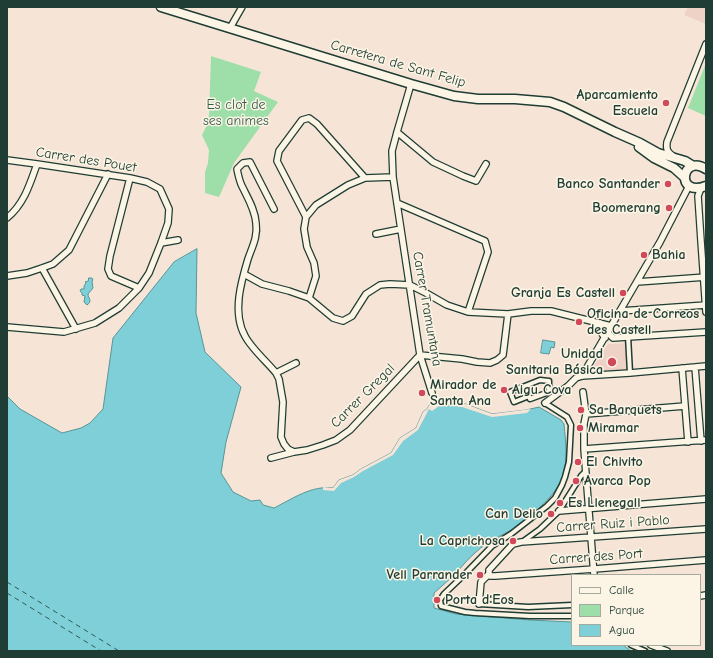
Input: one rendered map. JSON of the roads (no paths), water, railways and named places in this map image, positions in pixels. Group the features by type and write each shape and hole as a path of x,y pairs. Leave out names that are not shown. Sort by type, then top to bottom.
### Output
{"main road":[{"name":"Carretera de Sant Felip","path":"161,7 454,96 478,99 550,102 564,107 658,153 685,161 693,166 700,166 706,169"},
{"path":"614,132 654,158 674,168 684,177 689,186 693,188 703,187"},
{"path":"684,177 688,168 693,166"}],"street":[{"path":"230,28 242,7"},
{"path":"675,158 667,152 667,142 706,44"},
{"name":"Carrer Tramuntana","path":"411,84 392,151 393,177 420,355 432,393"},
{"path":"306,217 277,160 279,150 302,120 309,118 317,124 365,178"},
{"path":"397,132 433,162 476,181 486,164"},
{"name":"Carrer des Pouet","path":"7,160 130,178 147,182 160,189 169,209 168,223 161,243"},
{"path":"274,209 250,162 243,163 237,169 240,182 252,205 257,224 256,241 244,274 238,299 239,323 248,341 276,373 279,379 283,402 282,437 284,444 291,450"},
{"path":"7,218 12,214 24,198 37,164"},
{"path":"7,276 27,273 52,264 69,250 108,174"},
{"path":"309,298 316,276 314,263 307,247 304,229 306,217 316,205 348,185 365,178 393,177"},
{"path":"130,178 108,269 112,276 139,288"},
{"path":"582,376 660,242 689,186"},
{"path":"703,187 698,196 703,228 706,312"},
{"path":"397,204 485,242 488,252 468,312"},
{"path":"376,234 401,229"},
{"path":"7,327 64,332 95,323 119,308 139,288 149,273 161,243 178,240"},
{"path":"42,268 76,329"},
{"path":"244,274 262,284 309,298 333,318 343,321 352,316 366,294 380,285 390,284 410,285 447,305 468,312 508,314 531,311 551,311 611,326"},
{"path":"637,282 705,277"},
{"path":"620,311 706,305"},
{"path":"420,355 490,363 497,360 503,354 508,314"},
{"path":"593,321 606,335 613,338 706,332"},
{"path":"600,323 606,335"},
{"path":"628,336 630,373"},
{"name":"Carrer Gregal","path":"271,458 291,450 307,450 336,440 350,430 420,355"},
{"path":"276,373 296,363"},
{"path":"571,616 530,616 465,612 441,606 440,600 444,594 492,546 511,534 547,506 555,498 562,485 569,462 571,425 567,417 545,403 568,386 576,378 582,376 706,366"},
{"path":"584,449 704,441 696,367"},
{"path":"682,368 688,442"},
{"path":"540,380 549,381 549,392 530,399 529,396 514,402 510,392 540,380"},
{"path":"583,392 586,414 584,424 585,472 594,572"},
{"path":"586,414 685,406"},
{"path":"571,605 528,607 479,604 481,582 489,574 489,570 513,544 521,542 540,530 559,511 585,472"},
{"path":"559,511 706,499"},
{"name":"Carrer Ruiz i Pablo","path":"521,542 706,529"},
{"name":"Carrer des Port","path":"489,574 490,576 495,576 594,572 706,560"},
{"path":"633,646 645,651"},
{"path":"654,646 667,651"}],"water":[{"path":"197,249 196,313 205,352 241,387 226,442 221,473 233,492 251,501 260,500 263,505 274,508 310,491 333,488 339,480 353,475 391,453 400,438 416,428 423,412 427,409 431,402 434,401 463,403 492,414 539,407 561,420 564,424 566,462 560,482 547,501 536,511 518,526 481,548 434,593 434,608 456,614 571,622 571,646 624,646 631,651 7,651 7,396 20,409 62,433 81,428 90,423 103,409 113,338 174,262"},
{"path":"89,278 92,278 93,280 93,288 88,294 90,301 87,305 84,302 85,296 82,295 80,291 81,289 84,289 85,282 88,281"},
{"path":"543,340 555,342 554,348 551,347 549,354 541,353"}],"place":[{"name":"Aparcamiento Escuela","path":"666,103"},
{"name":"Banco Santander","path":"668,184"},
{"name":"Boomerang","path":"669,208"},
{"name":"Bahia","path":"644,255"},
{"name":"Granja Es Castell","path":"623,293"},
{"name":"Oficina de Correos des Castell","path":"579,322"},
{"name":"Unidad Sanitaria Básica","path":"612,362"},
{"name":"Aigu Cova","path":"504,390"},
{"name":"Mirador de Santa Ana","path":"422,393"},
{"name":"Sa Barquets","path":"581,410"},
{"name":"Miramar","path":"580,428"},
{"name":"El Chivito","path":"578,462"},
{"name":"Avarca Pop","path":"576,481"},
{"name":"Es Llenegall","path":"560,503"},
{"name":"Can Delio","path":"551,514"},
{"name":"La Caprichosa","path":"513,541"},
{"name":"Vell Parrander","path":"480,575"},
{"name":"Porta d'Eos","path":"437,600"}],"park label":[{"name":"Es clot de ses animes","path":"236,114"}]}
